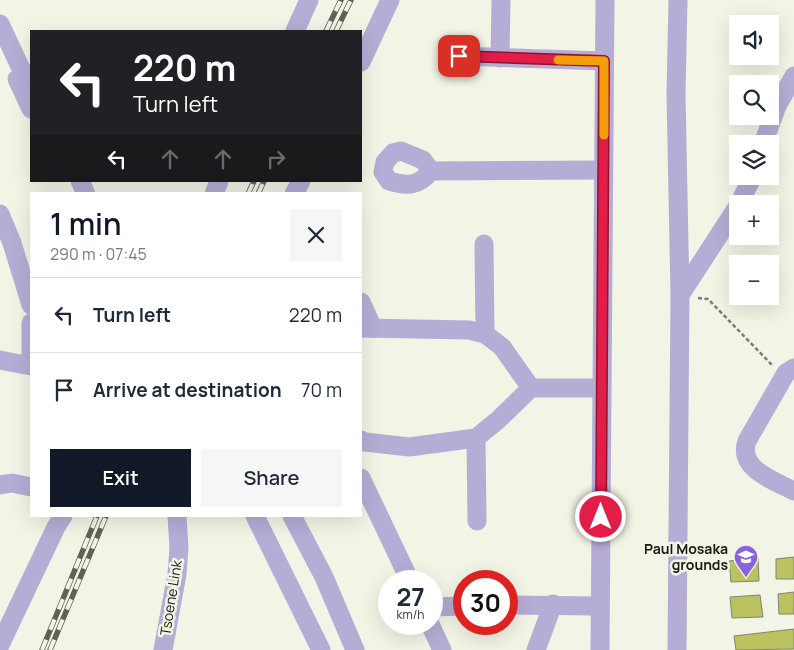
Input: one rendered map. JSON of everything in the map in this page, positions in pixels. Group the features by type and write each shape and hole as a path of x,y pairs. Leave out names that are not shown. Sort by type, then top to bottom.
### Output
{"street":[{"path":"295,30 309,0"},
{"path":"362,60 390,0"},
{"path":"500,58 502,0"},
{"path":"600,650 605,0"},
{"path":"677,650 680,295 676,94 678,0"},
{"path":"0,24 30,88"},
{"path":"0,44 30,107"},
{"path":"459,56 604,61"},
{"path":"766,135 776,106 794,76"},
{"path":"431,170 603,170"},
{"path":"0,214 6,246 30,303"},
{"path":"680,295 729,219"},
{"path":"484,244 485,334"},
{"path":"362,306 367,328 470,330 485,334 502,347 531,388"},
{"path":"0,360 30,366"},
{"path":"789,373 747,441 745,450 750,463 757,472 794,491"},
{"path":"362,440 409,446 476,438 531,388 602,388"},
{"path":"476,438 477,521"},
{"path":"362,480 405,570"},
{"path":"0,485 12,483 30,487"},
{"name":"Tsoene Link","path":"163,650 178,574 177,517"},
{"path":"247,517 281,583 310,650"},
{"path":"255,517 321,650"},
{"path":"293,517 324,577 355,650"},
{"path":"0,645 58,520"},
{"path":"536,650 552,604"},
{"path":"518,605 599,606"},
{"path":"435,635 442,650"}],"path":[{"path":"680,295 708,299 789,373"}],"building":[{"path":"794,557 794,579 776,579 776,559"},
{"path":"758,558 759,581 731,582 729,561"},
{"path":"794,592 794,614 779,614 778,594"},
{"path":"760,595 763,617 732,618 730,597"},
{"path":"794,629 794,649 736,650 734,636"}],"railway":[{"path":"326,30 341,0"},
{"path":"336,30 351,0"},
{"path":"249,192 254,182"},
{"path":"259,192 264,182"},
{"path":"42,650 97,517"},
{"path":"50,650 106,517"}],"slow traffic":[{"path":"558,60 604,61 604,135"}],"place":[{"name":"Paul Mosaka grounds","path":"746,578"}],"route":[{"path":"459,56 604,61 601,517"}]}
